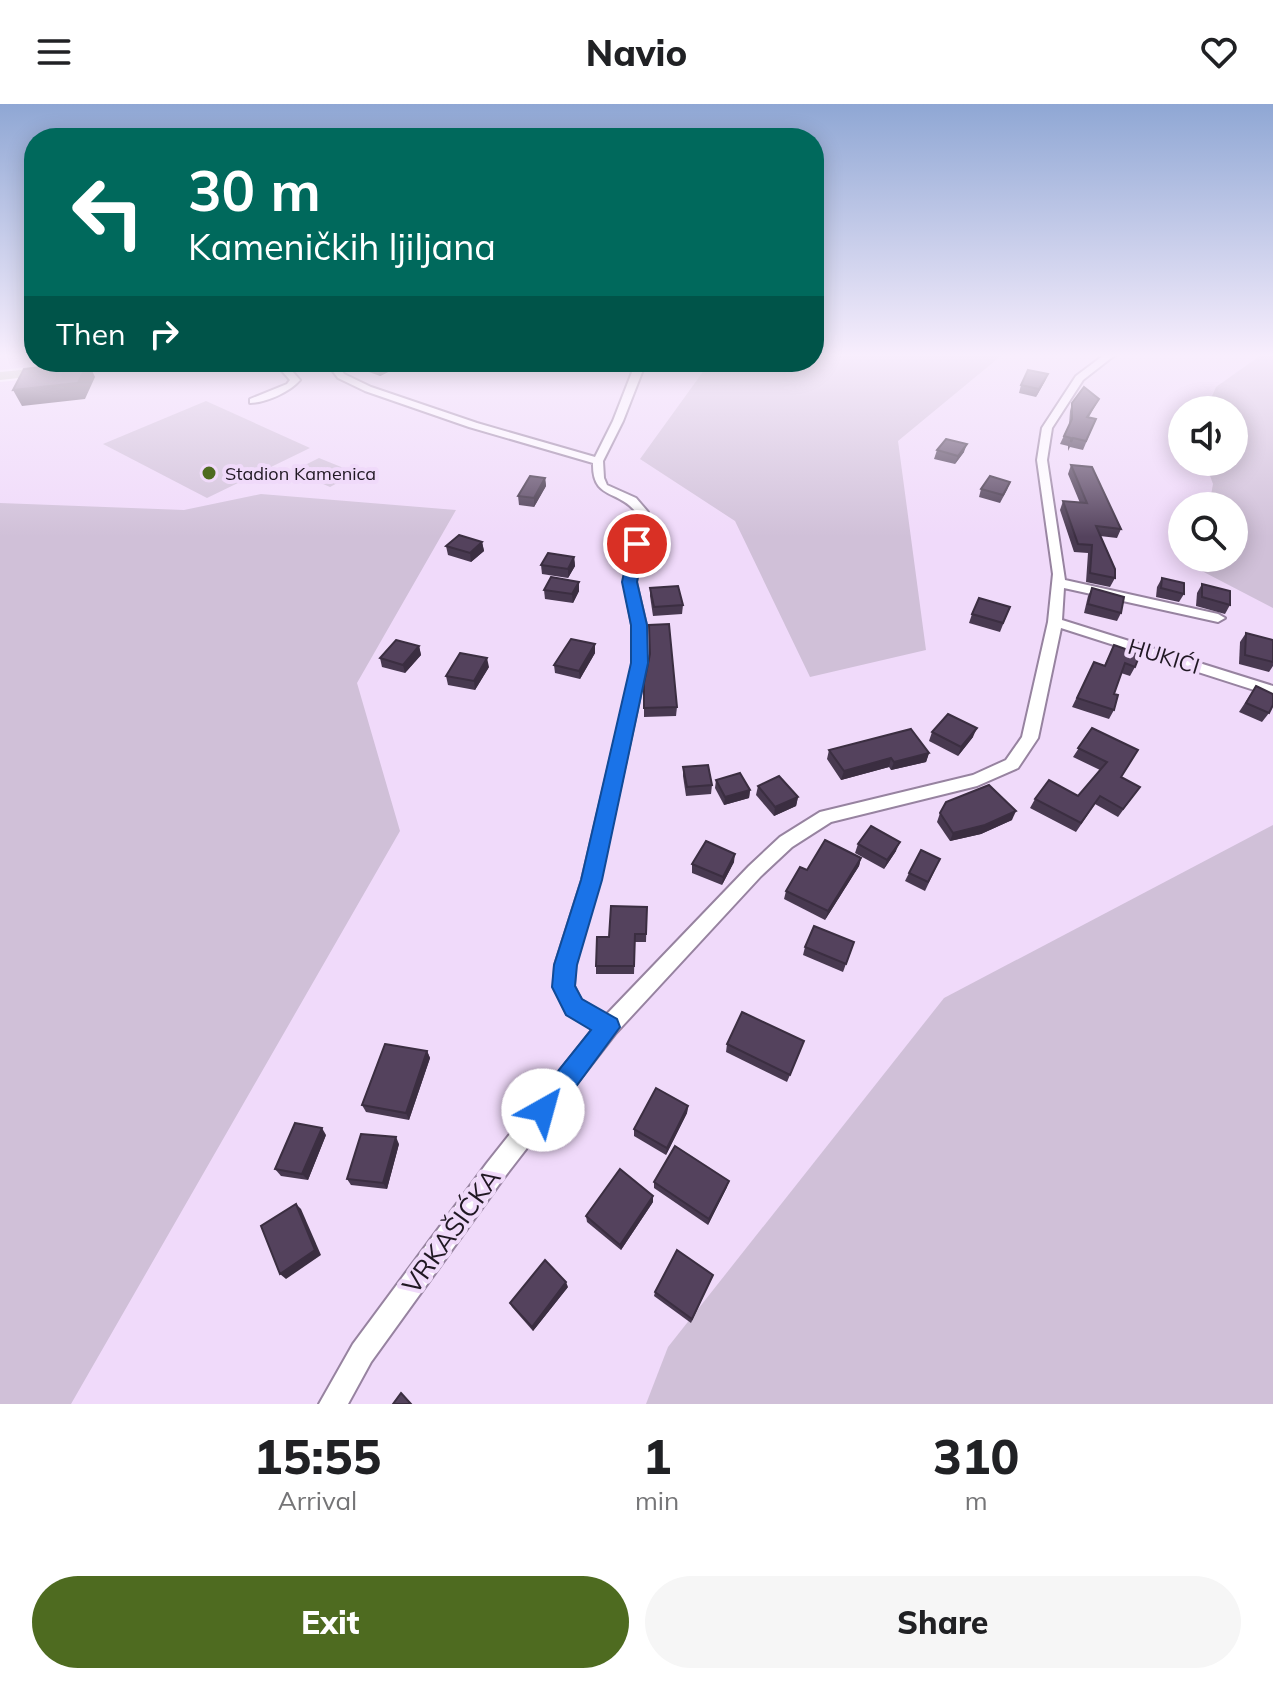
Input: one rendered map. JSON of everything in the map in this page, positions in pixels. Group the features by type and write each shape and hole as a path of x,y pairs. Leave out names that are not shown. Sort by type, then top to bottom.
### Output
{"street":[{"path":"448,416 598,461"},
{"path":"608,1027 574,1007 564,987 565,965 591,880 640,663 639,625 630,582 642,512 632,500 599,483 598,461 620,416"},
{"name":"VRKAŠIĆKA","path":"333,1404 362,1353 477,1195 608,1027 786,842 826,817 977,780 1012,764 1030,738 1055,622 1059,583 1042,460 1047,428 1055,416"},
{"path":"1059,583 1218,618"},
{"name":"HUKIĆI","path":"1055,622 1273,691"}],"shaded area":[{"name":"Stadion Kamenica","path":"171,416 238,416 310,448 207,498 103,444"},
{"path":"671,416 929,416 898,441 926,650 810,677 735,521 640,459"},
{"path":"1248,416 1273,416 1273,608 1204,572 1248,572 1248,492 1212,492 1210,476 1248,476"},
{"path":"319,458 356,473 330,487 293,471"},
{"path":"261,494 456,510 357,683 400,831 71,1404 0,1404 0,503 184,510"},
{"path":"1273,825 1273,1404 646,1404 668,1347 944,998"}],"building":[{"path":"1072,416 1088,416 1096,419 1086,441 1073,438 1071,442 1071,438 1064,436"},
{"path":"946,439 967,444 958,456 937,450"},
{"path":"1071,465 1092,467 1121,529 1096,526 1115,569 1115,578 1090,573 1092,545 1078,544 1063,501 1087,503"},
{"path":"530,476 545,478 534,498 518,496"},
{"path":"990,476 1010,482 1003,495 981,489"},
{"path":"459,535 482,542 470,553 446,546"},
{"path":"548,553 574,557 568,569 541,565"},
{"path":"551,577 579,582 572,594 544,590"},
{"path":"1162,578 1184,583 1184,594 1161,588"},
{"path":"1202,584 1230,591 1230,605 1202,597"},
{"path":"678,586 683,605 654,607 650,588"},
{"path":"1092,588 1124,597 1121,613 1088,604"},
{"path":"979,598 1010,607 1003,623 972,614"},
{"path":"669,624 677,707 644,708 644,683 650,654 649,625"},
{"path":"1246,633 1273,640 1273,662 1245,655"},
{"path":"571,639 595,644 579,671 554,665"},
{"path":"396,640 419,646 403,665 380,658"},
{"path":"1114,645 1140,654 1135,667 1125,663 1114,694 1118,695 1114,710 1077,698 1094,662 1105,666"},
{"path":"460,653 487,658 474,681 446,676"},
{"path":"1256,686 1273,694 1269,713 1246,703"},
{"path":"948,714 977,728 961,747 932,732"},
{"path":"1092,728 1138,750 1121,777 1140,787 1123,809 1100,796 1081,823 1035,799 1049,780 1078,796 1107,762 1078,748"},
{"path":"911,729 929,753 894,762 891,758 844,771 829,750"},
{"path":"708,765 712,785 687,787 683,767"},
{"path":"740,773 750,790 725,797 716,780"},
{"path":"779,776 798,797 775,807 758,786"},
{"path":"989,785 1016,811 985,825 953,833 940,813 946,802"},
{"path":"871,826 900,842 887,860 858,844"},
{"path":"825,840 861,858 828,911 786,891 800,867 807,870"},
{"path":"706,841 735,854 723,877 692,864"},
{"path":"921,850 940,859 928,882 909,873"},
{"path":"611,906 647,907 646,934 635,934 634,966 596,966 597,937 609,937"},
{"path":"814,926 854,942 846,964 805,947"},
{"path":"742,1012 804,1041 790,1075 727,1044"},
{"path":"385,1044 427,1051 406,1113 362,1105"},
{"path":"656,1088 688,1106 667,1148 634,1129"},
{"path":"295,1123 322,1128 302,1174 275,1169"},
{"path":"361,1134 396,1137 383,1183 347,1179"},
{"path":"675,1146 729,1181 709,1219 654,1182"},
{"path":"620,1169 653,1196 620,1245 586,1216"},
{"path":"296,1204 315,1250 280,1274 261,1226"},
{"path":"677,1250 713,1275 692,1319 655,1292"},
{"path":"545,1260 566,1282 532,1327 510,1303"},
{"path":"401,1393 411,1404 393,1404"}],"place":[{"name":"Stadion Kamenica","path":"209,473"}],"route":[{"path":"543,1110 608,1027 574,1007 564,987 565,965 591,880 640,663 639,625 630,582 637,544"}]}
